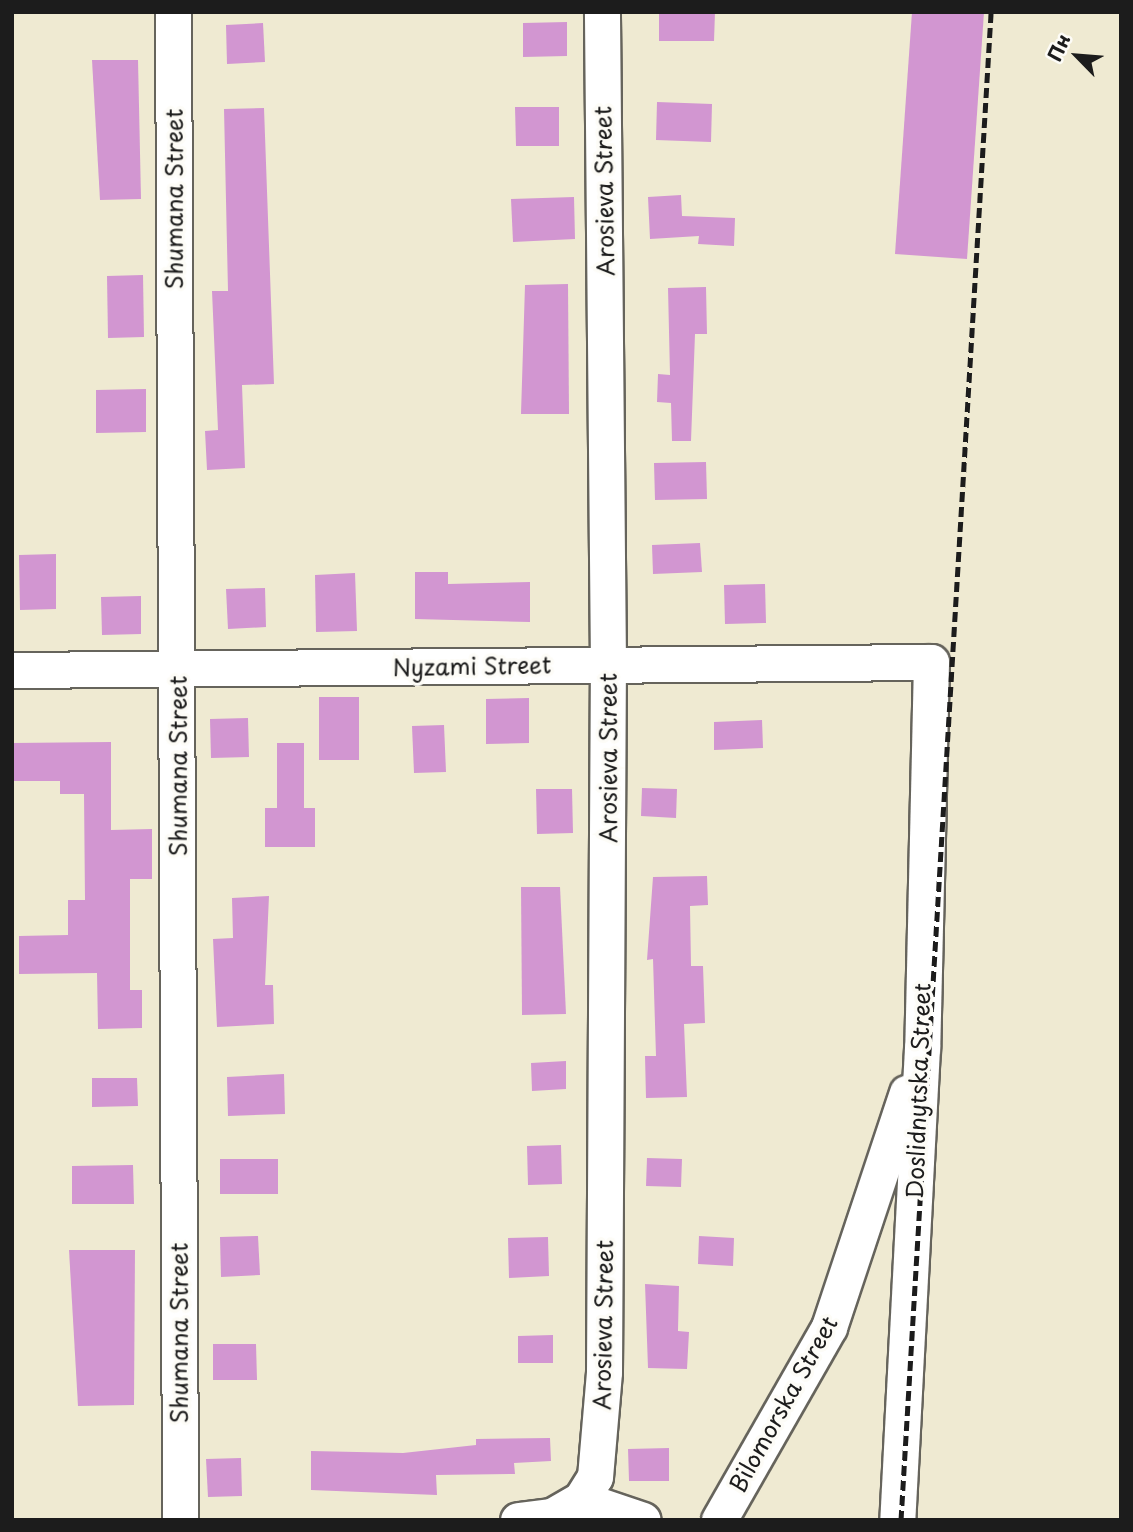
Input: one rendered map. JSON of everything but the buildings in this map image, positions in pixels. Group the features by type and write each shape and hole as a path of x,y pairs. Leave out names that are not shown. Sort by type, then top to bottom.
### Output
{"street":[{"name":"Shumana Street","path":"173,12 180,1520"},
{"name":"Arosieva Street","path":"582,1499 595,1477 604,1372 608,665 602,12"},
{"name":"Nyzami Street","path":"12,670 931,662"},
{"name":"Doslidnytska Street","path":"897,1520 922,1048 931,662"},
{"name":"Bilomorska Street","path":"719,1520 829,1327 922,1048"},
{"path":"518,1520 552,1516 582,1499 643,1520"}],"railway":[{"path":"901,1520 991,12"}]}
